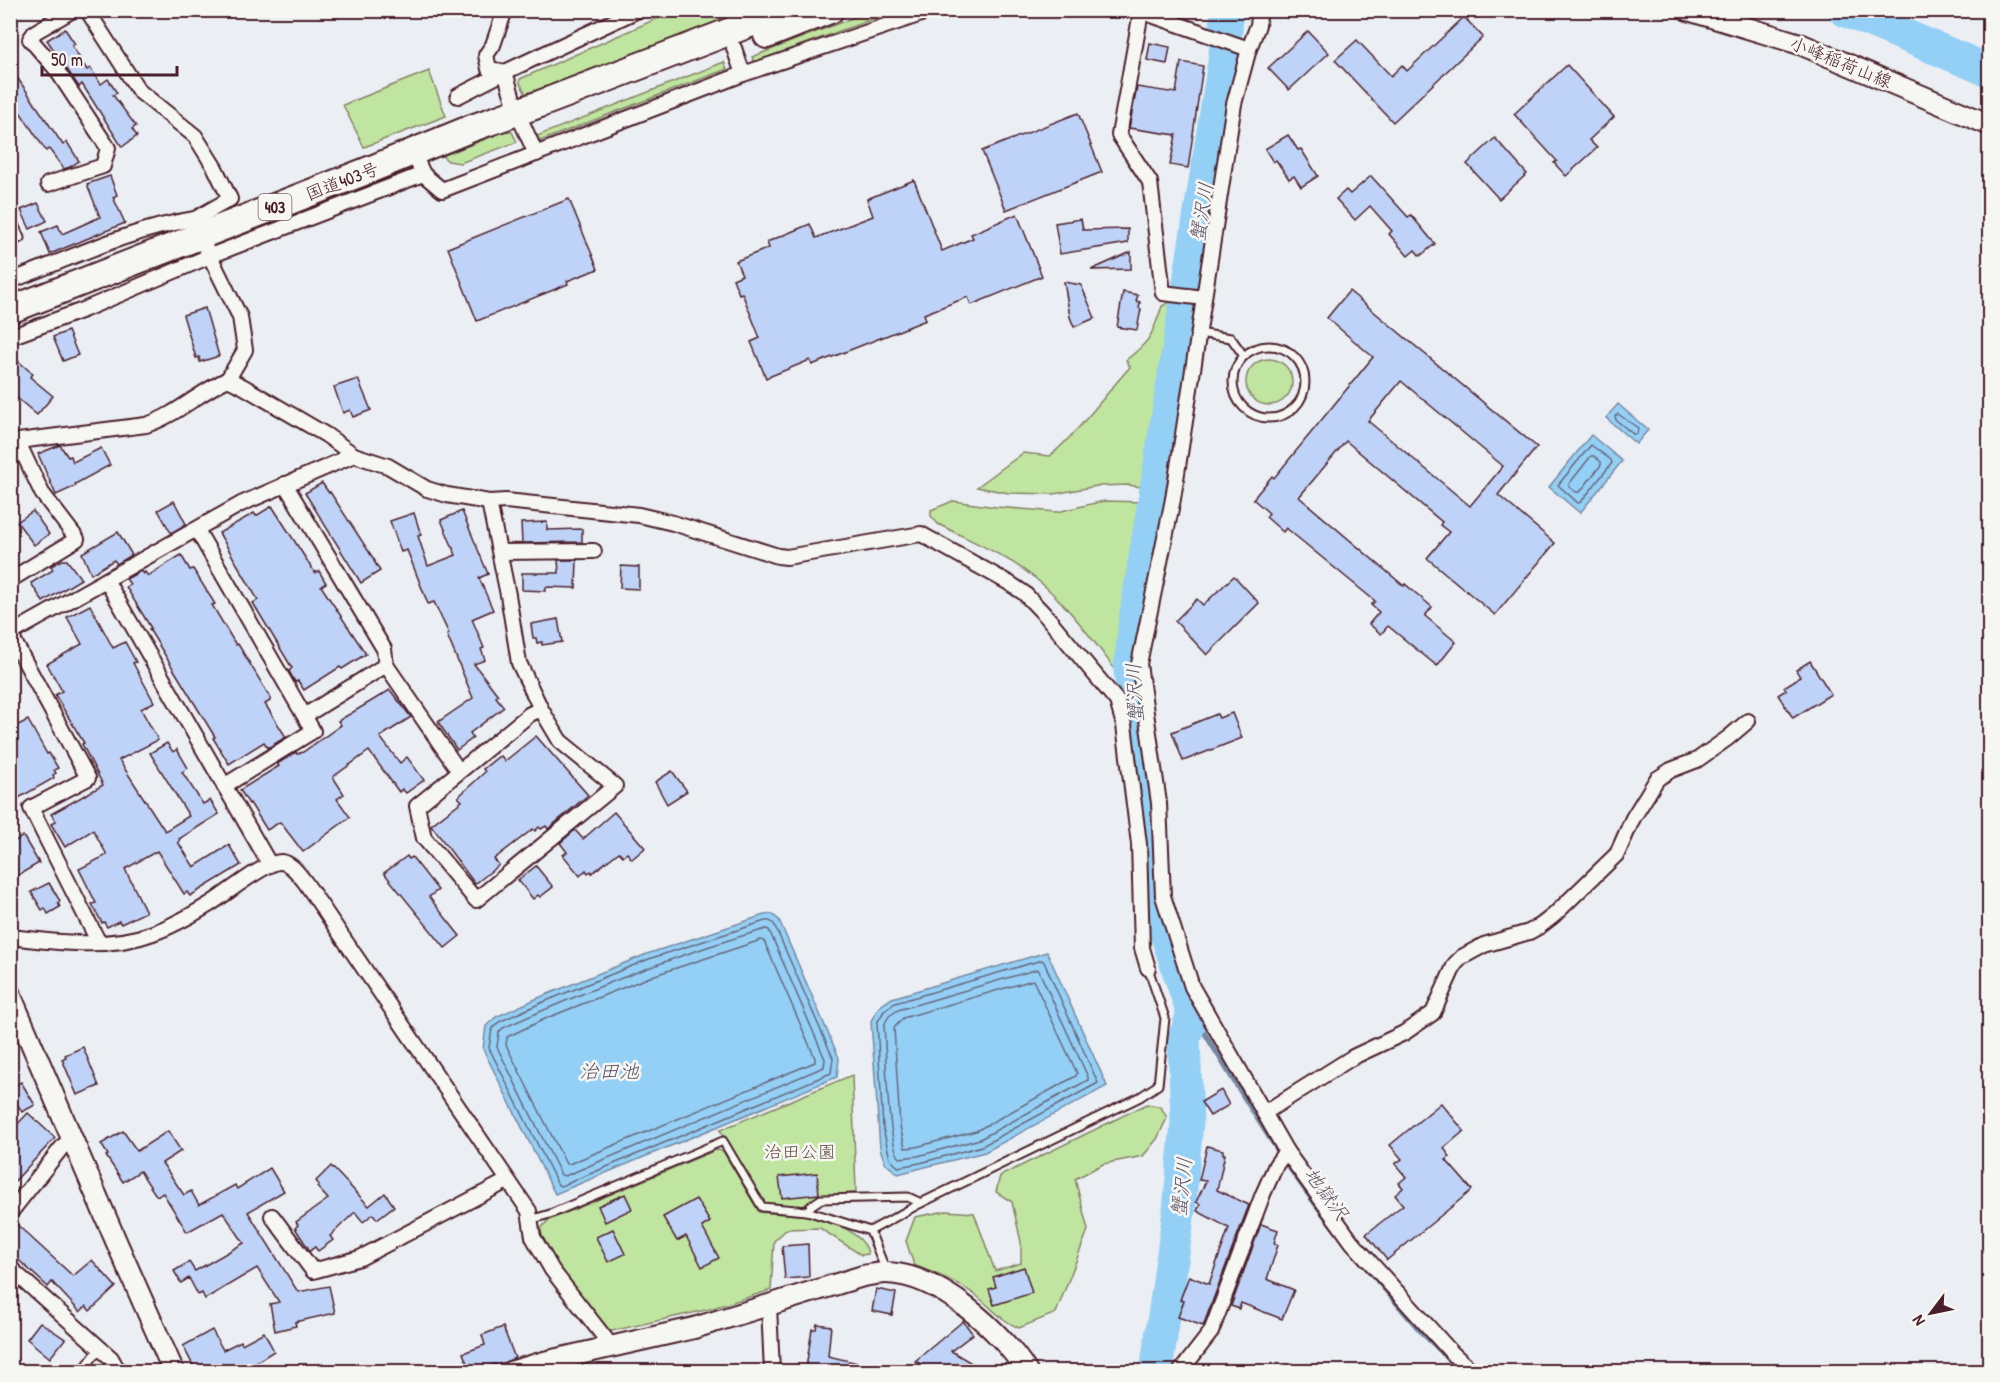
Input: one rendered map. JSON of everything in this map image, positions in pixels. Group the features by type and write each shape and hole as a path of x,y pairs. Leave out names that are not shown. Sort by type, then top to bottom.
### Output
{"highway":[{"name":"国道403号","path":"10,310 201,237 418,163 528,108 786,10"},
{"name":"国道403号","path":"528,108 734,48 830,10"}],"street":[{"path":"48,184 103,166 108,148 56,69 30,39 35,32 73,10"},
{"path":"10,337 83,310 201,237 230,199 215,168 195,136 139,91 87,10"},
{"path":"505,10 493,45 486,55 489,69 505,72 528,108 536,153"},
{"path":"458,96 638,10"},
{"path":"418,163 442,190 743,74 933,10"},
{"path":"1260,10 1258,25 1245,47 1234,104 1200,298 1198,333 1173,499 1139,664 1159,803 1163,896 1192,987 1286,1151 1352,1242 1452,1353 1473,1371"},
{"path":"1200,298 1163,293 1150,182 1119,135 1139,11 1245,47"},
{"name":"小峰稲荷山線","path":"1690,11 1800,44 1989,125"},
{"path":"734,48 743,74"},
{"path":"10,281 85,253 122,236 201,237"},
{"path":"10,580 77,539 42,494 14,442 146,426 162,420 206,389 228,380 245,351 240,317 201,237"},
{"path":"228,380 326,435 354,455 388,466 427,489 447,495 489,502 506,501 639,515 786,557 921,534 1024,593 1117,701 1124,725 1139,844 1142,948 1148,968"},
{"path":"99,943 31,808 88,778 10,634 241,504 354,455"},
{"path":"285,484 384,649 386,665 459,771"},
{"path":"489,502 519,663 541,709 561,741 615,786 476,900 424,838 417,806 530,714 541,709"},
{"path":"197,530 314,731 224,786"},
{"path":"500,552 594,551"},
{"path":"106,580 270,864"},
{"path":"306,715 386,665"},
{"path":"1264,1113 1353,1057 1404,1033 1433,1013 1455,964 1462,957 1484,945 1529,932 1553,916 1617,854 1633,818 1657,779 1697,759 1748,721"},
{"path":"10,937 73,943 123,941 174,925 270,864 282,862 292,866 401,1021 529,1211 533,1237 552,1270 612,1347"},
{"path":"10,994 15,1017 73,1138 174,1371"},
{"path":"10,1213 63,1146 73,1138"},
{"path":"1180,1371 1211,1332 1276,1165 1286,1151"},
{"path":"272,1216 313,1271 360,1258 507,1181"},
{"path":"10,1268 111,1358 119,1371"},
{"path":"510,1371 547,1367 612,1347 694,1328 863,1276 887,1273 934,1287 969,1308 990,1326 1027,1371"},
{"path":"769,1306 772,1371"}],"lane":[{"path":"10,215 20,238 10,243"},
{"path":"1198,333 1231,338 1244,356"},
{"path":"1263,346 1285,349 1294,356 1301,364 1306,386 1296,407 1276,418 1253,415 1244,408 1233,387 1233,375 1237,364 1244,356 1253,349 1263,346"},
{"path":"531,1220 723,1141 762,1207 807,1211 870,1231 921,1203 1140,1097 1158,1084 1165,1018 1148,968"},
{"path":"807,1211 821,1199 908,1197 921,1203"},
{"path":"870,1231 887,1273"},
{"path":"86,1371 87,1365 100,1348"}],"green space":[{"path":"674,11 745,11 526,94 520,83 520,79"},
{"path":"870,11 895,11 754,62 752,57"},
{"path":"724,62 727,69 540,141 537,136"},
{"path":"429,71 446,116 364,147 343,105"},
{"path":"506,131 512,132 517,142 460,163 448,161 442,156"},
{"path":"1170,302 1176,303 1147,488 1128,485 1097,486 1054,494 1009,493 977,487 1023,453 1050,456 1061,446 1130,367 1126,360 1146,342 1153,331 1162,306"},
{"path":"1269,359 1285,366 1292,382 1285,398 1269,405 1253,398 1246,382 1253,366"},
{"path":"953,501 1057,512 1104,501 1144,502 1123,642 1122,678 1070,613 1035,578 1000,555 938,524 931,516 931,510"},
{"name":"治田公園","path":"852,1075 856,1191 820,1196 801,1207 766,1204 720,1130"},
{"path":"1147,1104 1161,1107 1167,1118 1157,1139 1143,1156 1103,1164 1075,1179 1088,1230 1056,1313 1019,1328 1002,1318 963,1287 914,1265 906,1241 915,1217 946,1211 974,1213 995,1271 1021,1263 1021,1242 1012,1202 996,1192 1000,1176"},
{"path":"716,1150 723,1151 759,1212 809,1216 831,1222 855,1235 866,1247 868,1254 861,1255 820,1228 787,1229 774,1241 771,1290 710,1309 609,1330 558,1265 543,1239 541,1228 549,1220"}],"water":[{"path":"1618,404 1648,430 1636,444 1606,418"},
{"path":"1591,435 1622,461 1580,513 1549,487"},
{"name":"治田池","path":"772,914 779,920 839,1058 837,1077 555,1194 483,1049 486,1026 496,1017 538,998 647,954"},
{"path":"1047,952 1107,1086 985,1152 898,1174 885,1163 880,1148 871,1021 879,1007 892,998"}],"building":[{"path":"1464,17 1483,37 1393,122 1335,60 1357,40 1391,76 1402,65 1407,71"},
{"path":"65,29 75,44 72,46 87,70 90,68 101,84 108,79 117,93 113,95 136,126 132,129 137,136 122,147 82,84 79,87 47,40"},
{"path":"1308,31 1329,53 1289,90 1268,68"},
{"path":"1150,43 1170,47 1167,64 1147,60"},
{"path":"1181,62 1203,66 1188,168 1170,165 1176,135 1129,128 1137,87 1176,93"},
{"path":"1567,65 1614,117 1589,140 1597,148 1566,176 1554,163 1557,161 1514,114"},
{"path":"10,67 63,145 67,142 79,161 70,167 64,169 49,149 46,151 10,97"},
{"path":"1078,113 1102,172 1006,210 982,151"},
{"path":"1288,135 1298,150 1301,149 1318,176 1301,187 1294,176 1289,179 1276,160 1273,162 1265,149"},
{"path":"1495,138 1527,174 1499,199 1467,164"},
{"path":"110,176 117,195 113,197 125,223 50,254 41,232 58,225 62,234 100,217 87,184"},
{"path":"1371,176 1408,217 1411,215 1435,244 1420,256 1415,250 1408,256 1389,234 1392,231 1370,206 1355,220 1336,199 1346,190 1350,194"},
{"path":"914,180 942,251 973,238 971,234 1017,214 1042,276 971,305 968,297 924,314 926,320 812,365 810,360 766,378 751,342 760,338 742,293 739,294 733,279 742,275 736,261 769,248 767,242 810,224 816,238 873,216 867,199"},
{"path":"569,199 598,269 567,281 568,284 477,321 448,248"},
{"path":"38,203 47,221 30,229 21,210"},
{"path":"1081,219 1083,230 1128,229 1128,243 1060,254 1055,223"},
{"path":"1131,252 1131,269 1091,270"},
{"path":"1064,282 1081,285 1095,318 1074,327"},
{"path":"1349,291 1537,447 1498,495 1555,543 1495,615 1427,558 1449,532 1440,525 1442,522 1346,441 1299,497 1432,607 1425,616 1456,642 1437,666 1388,626 1381,634 1369,624 1379,612 1371,605 1375,601 1286,528 1283,532 1266,517 1269,513 1253,499 1272,476 1274,478 1373,357 1327,318","holes":["1401,381 1503,466 1470,506 1368,421"]},
{"path":"1123,292 1138,295 1136,301 1140,302 1139,308 1141,309 1137,330 1117,327"},
{"path":"205,308 219,356 200,362 199,357 196,358 183,315"},
{"path":"68,331 78,355 63,361 53,337"},
{"path":"17,360 33,374 30,377 53,396 37,415 10,392 10,368"},
{"path":"358,379 371,410 353,417 350,410 343,413 334,387"},
{"path":"60,445 68,457 71,456 73,462 101,448 110,465 75,484 76,486 56,495 38,454"},
{"path":"322,483 380,571 361,583 305,493"},
{"path":"174,501 186,524 171,533 158,510"},
{"path":"272,506 315,573 319,571 326,583 321,586 366,654 342,669 340,667 304,690 298,681 295,682 289,671 292,668 253,603 258,600 219,533 254,513 256,516"},
{"path":"33,511 49,534 34,545 17,522"},
{"path":"462,511 488,574 479,578 493,610 472,619 484,648 481,649 485,660 474,664 498,695 496,697 504,707 470,733 473,738 457,750 438,722 473,698 447,635 449,634 434,602 428,604 407,550 401,552 390,521 414,513 421,535 418,536 428,566 456,555 441,520"},
{"path":"547,522 547,530 582,529 582,542 522,543 521,523"},
{"path":"118,532 132,555 117,564 114,560 91,574 82,553"},
{"path":"181,555 190,570 193,569 215,604 212,605 270,697 270,701 265,704 286,737 268,748 264,742 229,764 126,587 130,584 126,579 141,571 148,576"},
{"path":"67,560 81,579 43,602 31,583 53,570 51,566"},
{"path":"558,560 577,560 576,588 546,587 546,591 522,590 522,573 559,573"},
{"path":"621,566 639,567 639,589 620,588"},
{"path":"1234,576 1259,603 1207,655 1175,621 1197,599 1203,605"},
{"path":"90,605 113,648 125,642 136,662 133,663 154,702 141,709 158,740 119,760 165,831 189,816 150,753 167,743 173,752 177,749 188,768 182,772 203,804 210,800 219,814 179,839 178,842 194,867 229,845 241,865 190,896 187,892 184,894 157,851 125,869 146,912 121,924 119,921 107,927 104,922 102,923 92,904 96,903 79,869 107,855 93,830 65,847 51,824 56,821 51,814 103,785 82,744 84,743 55,695 62,691 47,664 82,644 67,617"},
{"path":"558,619 562,642 542,645 542,642 537,643 536,638 533,638 531,624"},
{"path":"1810,661 1831,694 1793,718 1778,695 1786,690 1784,687 1800,677 1796,670"},
{"path":"390,690 411,717 380,737 400,763 407,757 424,780 406,793 402,789 399,792 369,751 333,777 344,794 337,799 350,817 303,852 280,822 267,830 240,790 279,766 277,764 296,752 297,754 303,752 341,725 338,721"},
{"path":"1232,713 1242,738 1183,761 1172,732 1217,714 1219,718"},
{"path":"28,720 47,754 49,753 58,768 54,770 56,773 53,775 54,778 10,803 10,729"},
{"path":"536,736 588,795 548,829 546,826 541,829 539,827 535,831 533,829 494,859 499,865 475,884 431,825 462,801 458,797 485,772 483,769 498,757 501,756 505,761"},
{"path":"672,771 687,791 667,804 655,782"},
{"path":"614,812 645,848 632,859 627,853 623,856 619,852 592,873 586,870 580,876 563,855 567,852 560,843 575,830 583,839"},
{"path":"23,836 39,863 10,880 10,844"},
{"path":"407,856 409,859 412,857 438,890 429,897 460,936 445,948 384,873"},
{"path":"536,866 553,887 540,897 538,895 533,899 518,880"},
{"path":"49,883 60,901 58,903 60,907 48,914 45,908 42,910 31,892"},
{"path":"83,1047 99,1086 77,1095 62,1059 66,1057 65,1055"},
{"path":"21,1082 35,1105 22,1112 10,1092 10,1088"},
{"path":"1221,1090 1229,1105 1210,1116 1201,1102"},
{"path":"1441,1103 1464,1131 1444,1148 1450,1157 1446,1160 1472,1190 1387,1260 1366,1234 1403,1205 1395,1195 1403,1188 1399,1183 1406,1177 1395,1164 1402,1159 1390,1145"},
{"path":"28,1113 55,1138 10,1186 10,1132"},
{"path":"123,1131 137,1151 168,1131 181,1151 162,1163 184,1195 191,1191 199,1205 235,1185 237,1189 270,1168 284,1191 248,1212 298,1292 329,1286 335,1313 295,1322 296,1326 275,1331 270,1304 279,1302 257,1268 205,1299 202,1293 198,1295 189,1278 181,1283 174,1271 189,1262 195,1271 244,1243 223,1212 187,1232 163,1193 158,1196 155,1194 140,1171 123,1182 101,1144"},
{"path":"1207,1146 1223,1150 1225,1154 1217,1190 1249,1205 1203,1326 1178,1317 1184,1301 1180,1300 1189,1276 1209,1284 1229,1228 1197,1211 1200,1204 1196,1202 1206,1181 1199,1180"},
{"path":"331,1166 369,1206 385,1193 394,1206 377,1219 373,1214 363,1222 355,1212 330,1236 333,1240 318,1251 315,1247 310,1251 295,1228 298,1225 296,1222 328,1199 317,1187 319,1185 316,1181"},
{"path":"817,1173 819,1194 782,1198 779,1177"},
{"path":"625,1194 632,1209 605,1222 598,1206"},
{"path":"696,1199 710,1222 702,1227 719,1258 702,1267 686,1236 677,1241 663,1217"},
{"path":"13,1221 73,1276 92,1260 116,1287 90,1311 86,1306 80,1312 52,1282 48,1287 10,1252 10,1222"},
{"path":"1261,1224 1278,1230 1274,1243 1278,1245 1267,1279 1294,1290 1282,1319 1241,1303 1239,1309 1231,1306"},
{"path":"613,1229 625,1254 608,1262 596,1237"},
{"path":"808,1244 809,1277 785,1279 782,1246"},
{"path":"1024,1267 1032,1293 994,1305 989,1289 996,1287 993,1277"},
{"path":"876,1289 896,1293 892,1315 872,1311"},
{"path":"963,1321 973,1334 951,1351 985,1371 934,1371 915,1361"},
{"path":"40,1322 65,1339 50,1358 27,1339"},
{"path":"817,1324 831,1326 828,1356 862,1364 861,1371 811,1371 806,1368 812,1329 816,1329"},
{"path":"503,1327 515,1358 496,1366 495,1364 470,1371 463,1353 485,1345 482,1335"},
{"path":"212,1330 223,1350 241,1341 242,1344 264,1332 274,1351 242,1371 196,1371 183,1346"}],"waterway":[{"name":"蟹沢川","path":"1156,1372 1179,1211 1187,1122 1184,1039 1193,1014 1154,897 1130,670 1135,620 1225,56 1227,10"},
{"path":"1844,10 1990,71"},
{"name":"地獄沢","path":"1193,1014 1279,1152 1337,1232"},
{"name":"地獄沢","path":"1356,1256 1423,1334 1462,1372"}]}
